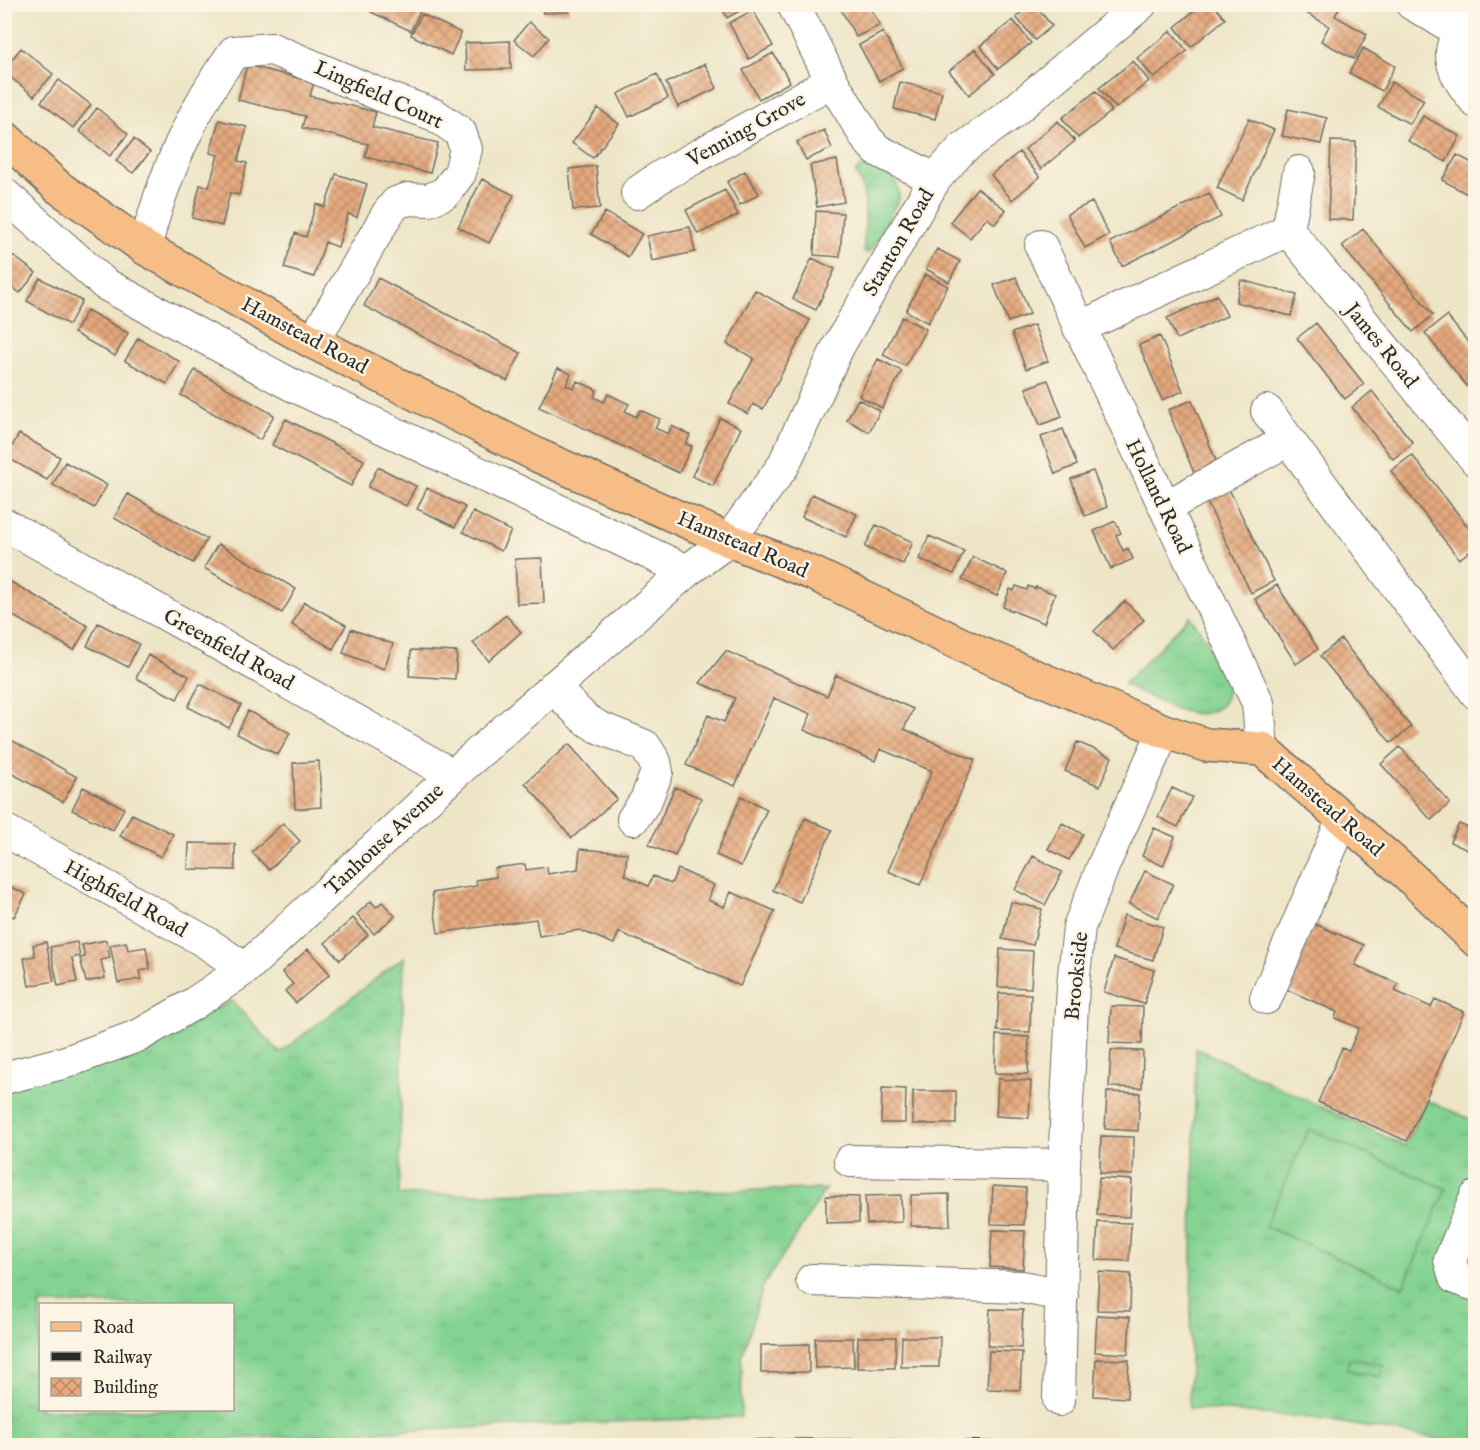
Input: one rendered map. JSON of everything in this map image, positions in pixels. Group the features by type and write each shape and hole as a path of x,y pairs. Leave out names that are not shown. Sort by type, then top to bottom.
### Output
{"main road":[{"name":"Hamstead Road","path":"4,136 58,187 145,248 313,342 539,456 729,540 814,574 977,652 1164,731 1206,745 1262,749 1473,933"}],"street":[{"path":"793,4 832,81 867,139 877,150 934,179"},
{"name":"Stanton Road","path":"729,540 783,466 838,347 934,179 962,148 1008,116 1142,4"},
{"path":"1412,4 1466,18 1452,52 1458,77 1476,102"},
{"name":"Lingfield Court","path":"145,248 177,152 217,75 234,52 272,49 383,96 435,115 460,132 466,149 460,173 445,193 429,200 408,199 396,203 313,342"},
{"name":"Venning Grove","path":"650,177 832,81"},
{"path":"1079,328 1288,230 1299,172"},
{"path":"4,194 105,284 290,384 687,571"},
{"name":"James Road","path":"1288,230 1476,460"},
{"name":"Holland Road","path":"1041,246 1258,703 1262,749"},
{"path":"1267,411 1476,693"},
{"path":"1171,504 1288,440"},
{"name":"Greenfield Road","path":"4,524 453,775"},
{"name":"Tanhouse Avenue","path":"4,1078 66,1062 140,1035 193,1004 245,969 453,775 687,571 729,540"},
{"path":"553,687 584,718 598,727 645,746 655,762 657,772 646,801 633,819"},
{"name":"Brookside","path":"1059,1400 1064,1165 1073,985 1079,927 1104,864 1164,731"},
{"path":"1266,998 1343,819"},
{"name":"Highfield Road","path":"4,830 204,942 245,969"},
{"path":"867,1152 1064,1165"},
{"path":"1476,1197 1450,1260 1455,1278 1476,1285"},
{"path":"812,1280 1022,1287 1062,1295"}],"green space":[{"path":"872,166 893,177 898,187 899,199 872,249 867,253 864,252 863,190 855,172 860,168"},
{"path":"1190,616 1211,648 1227,687 1225,698 1219,707 1201,714 1168,706 1124,684"},
{"path":"404,957 399,1195 826,1189 763,1286 742,1358 741,1417 389,1431 119,1445 5,1446 5,1089 102,1063 232,1001 280,1053"},
{"path":"1196,1048 1405,1146 1426,1100 1475,1121 1475,1190 1442,1266 1475,1294 1475,1445 1313,1418 1189,1408"},
{"path":"1309,1129 1446,1189 1403,1287 1265,1226"},
{"path":"1349,1358 1383,1365 1381,1377 1347,1370"}],"building":[{"path":"375,4 412,4 421,9 411,31 371,12"},
{"path":"543,4 569,4 569,12 543,13"},
{"path":"720,4 752,4 727,18"},
{"path":"838,4 868,4 880,25 856,37"},
{"path":"1034,4 1052,26 1035,40 1016,17"},
{"path":"1202,4 1213,4 1225,19 1191,47 1175,27"},
{"path":"1291,4 1341,4 1335,16 1367,34 1354,59 1321,41 1329,26"},
{"path":"753,10 773,46 749,59 729,23"},
{"path":"422,14 461,33 451,55 411,35"},
{"path":"1013,20 1031,43 998,69 980,46"},
{"path":"529,22 549,38 534,56 514,40"},
{"path":"1171,31 1187,51 1154,78 1137,58"},
{"path":"883,32 903,68 879,81 859,45"},
{"path":"510,41 511,69 466,70 465,43"},
{"path":"21,48 53,74 34,96 4,72"},
{"path":"1363,48 1395,66 1382,91 1349,73"},
{"path":"975,49 995,74 969,95 949,71"},
{"path":"773,53 790,82 759,99 743,70"},
{"path":"1133,61 1149,81 1116,108 1099,88"},
{"path":"705,64 717,88 678,107 666,83"},
{"path":"247,65 314,82 310,96 376,112 372,127 438,143 430,173 365,157 368,144 302,128 305,116 238,100"},
{"path":"657,74 668,98 629,117 618,94"},
{"path":"59,80 91,105 73,128 41,102"},
{"path":"900,82 942,92 935,119 894,109"},
{"path":"1392,82 1424,100 1410,124 1378,107"},
{"path":"1096,91 1112,111 1078,138 1062,118"},
{"path":"97,108 128,134 110,156 79,131"},
{"path":"598,108 619,124 593,158 572,143"},
{"path":"1288,109 1327,118 1321,144 1282,136"},
{"path":"1423,116 1460,136 1446,162 1408,141"},
{"path":"1249,119 1274,130 1242,200 1217,188"},
{"path":"219,120 247,127 238,161 247,163 239,195 230,193 222,226 192,218 200,185 209,187 218,155 210,153"},
{"path":"1058,121 1075,141 1041,169 1025,149"},
{"path":"824,130 832,148 806,160 797,142"},
{"path":"134,139 150,152 133,173 116,161"},
{"path":"1331,141 1356,142 1353,220 1328,219"},
{"path":"1019,152 1040,177 1012,200 991,175"},
{"path":"1457,155 1476,165 1476,199 1442,180"},
{"path":"837,160 844,202 817,207 810,165"},
{"path":"596,166 600,208 573,210 569,169"},
{"path":"745,171 759,194 740,205 727,182"},
{"path":"336,174 367,184 357,217 348,214 338,247 325,242 314,277 284,268 295,233 306,237 316,204 325,207"},
{"path":"482,179 514,195 489,243 458,227"},
{"path":"977,188 1006,210 995,224 987,218 970,238 950,222"},
{"path":"725,190 738,215 698,234 686,210"},
{"path":"1209,193 1221,217 1122,266 1110,242"},
{"path":"1092,202 1109,235 1085,248 1067,214"},
{"path":"816,211 843,213 840,257 814,255"},
{"path":"605,212 642,234 628,257 591,234"},
{"path":"690,227 695,252 652,261 647,236"},
{"path":"1363,229 1433,315 1413,332 1342,246"},
{"path":"4,249 36,273 20,293 4,281"},
{"path":"937,249 960,261 949,282 926,269"},
{"path":"812,258 835,269 816,310 793,299"},
{"path":"925,274 948,286 928,323 906,311"},
{"path":"1016,277 1030,314 1008,322 994,285"},
{"path":"40,278 82,301 69,325 27,301"},
{"path":"378,278 521,353 507,381 364,306"},
{"path":"1241,280 1297,295 1291,316 1236,302"},
{"path":"755,290 810,320 763,409 753,404 748,414 729,404 754,358 727,344"},
{"path":"1217,295 1227,316 1177,339 1167,318"},
{"path":"87,310 128,333 115,356 74,333"},
{"path":"1447,316 1476,352 1476,393 1473,394 1425,333"},
{"path":"902,317 926,329 905,366 883,355"},
{"path":"1316,323 1364,384 1345,399 1297,338"},
{"path":"1034,325 1048,361 1026,369 1012,333"},
{"path":"1160,336 1183,391 1162,400 1139,345"},
{"path":"138,338 179,361 167,384 125,361"},
{"path":"878,359 902,371 882,408 859,396"},
{"path":"558,368 571,374 566,385 574,388 577,381 597,390 594,397 604,402 608,394 629,404 625,411 636,417 640,410 660,419 655,428 668,434 672,426 690,435 686,444 692,446 679,473 539,407"},
{"path":"195,370 274,415 260,440 181,395"},
{"path":"1048,380 1062,417 1040,425 1026,388"},
{"path":"1372,391 1413,443 1393,459 1352,407"},
{"path":"858,399 880,411 869,432 847,420"},
{"path":"1192,400 1220,471 1197,480 1168,410"},
{"path":"720,418 741,428 713,486 692,476"},
{"path":"286,419 364,460 351,486 272,445"},
{"path":"1063,429 1077,465 1055,474 1041,437"},
{"path":"19,434 60,457 47,480 6,457"},
{"path":"1412,455 1476,537 1476,547 1459,559 1391,471"},
{"path":"65,462 107,485 94,508 53,485"},
{"path":"378,467 416,486 406,506 368,487"},
{"path":"1093,471 1107,507 1085,516 1071,479"},
{"path":"1225,481 1274,581 1251,593 1202,492"},
{"path":"427,488 465,507 455,527 417,509"},
{"path":"128,494 207,539 193,563 114,518"},
{"path":"812,494 857,514 846,537 802,517"},
{"path":"473,512 511,531 501,551 463,532"},
{"path":"1115,521 1121,533 1116,535 1123,551 1128,548 1133,559 1111,569 1094,531"},
{"path":"876,525 913,542 903,564 865,547"},
{"path":"929,536 964,551 954,574 919,559"},
{"path":"218,544 296,589 282,613 204,568"},
{"path":"973,557 1007,573 997,596 962,580"},
{"path":"542,558 544,603 517,604 515,559"},
{"path":"9,581 88,626 74,650 4,611 4,589"},
{"path":"1277,585 1318,649 1296,664 1255,599"},
{"path":"1016,586 1027,590 1028,586 1035,589 1036,587 1055,594 1044,623 1003,607 1010,589 1014,591"},
{"path":"1125,601 1144,620 1113,650 1094,631"},
{"path":"304,602 346,625 333,649 292,625"},
{"path":"506,615 521,632 489,661 473,643"},
{"path":"98,623 139,644 128,667 87,646"},
{"path":"351,629 393,644 384,669 343,653"},
{"path":"1341,639 1411,727 1391,743 1320,656"},
{"path":"411,650 457,652 455,679 409,676"},
{"path":"726,651 827,696 836,675 913,709 904,729 975,760 920,885 888,871 932,771 880,749 875,761 804,730 811,714 774,698 735,786 686,765 708,715 724,722 735,698 700,683"},
{"path":"148,655 189,676 177,699 136,678"},
{"path":"200,684 241,705 229,728 188,707"},
{"path":"248,711 290,733 278,755 237,734"},
{"path":"4,736 77,777 63,802 4,769"},
{"path":"1077,742 1112,757 1100,786 1065,771"},
{"path":"569,744 617,799 572,838 525,783"},
{"path":"1400,747 1450,803 1431,820 1381,764"},
{"path":"319,761 321,807 295,809 293,763"},
{"path":"83,787 124,808 113,830 72,810"},
{"path":"675,787 701,798 675,856 649,845"},
{"path":"1172,788 1192,797 1178,827 1158,817"},
{"path":"741,796 767,809 741,866 716,855"},
{"path":"132,814 173,834 161,857 120,836"},
{"path":"805,818 832,830 800,902 773,890"},
{"path":"283,823 300,841 269,870 252,852"},
{"path":"1062,823 1083,834 1069,860 1048,849"},
{"path":"1459,824 1476,831 1476,854 1450,842"},
{"path":"1154,828 1175,837 1163,866 1142,856"},
{"path":"189,843 235,844 235,870 188,869"},
{"path":"580,849 627,853 625,875 648,886 653,876 671,884 678,869 714,885 708,900 724,907 731,892 775,911 740,986 619,932 614,944 580,930 539,936 536,919 438,933 432,893 477,886 476,880 496,877 495,868 525,864 526,870 547,867 548,874 578,869"},
{"path":"1033,856 1062,872 1045,905 1015,890"},
{"path":"1145,871 1173,884 1158,918 1129,904"},
{"path":"4,884 26,894 14,917 4,912"},
{"path":"371,901 376,907 382,902 395,916 374,934 357,914"},
{"path":"1011,902 1042,909 1033,945 1002,939"},
{"path":"1124,915 1163,927 1153,960 1114,949"},
{"path":"353,918 368,935 340,960 325,943"},
{"path":"1315,924 1364,945 1355,965 1398,984 1395,991 1431,1007 1435,999 1464,1012 1407,1141 1318,1102 1342,1048 1349,1051 1359,1028 1335,1018 1337,1012 1286,989"},
{"path":"106,940 110,958 101,960 105,978 86,982 80,958 85,957 82,945"},
{"path":"46,942 54,981 29,986 24,958 35,956 33,945"},
{"path":"77,942 80,956 72,958 77,982 58,986 50,947"},
{"path":"126,942 128,950 146,947 150,969 139,971 141,979 118,983 110,945"},
{"path":"308,949 330,974 296,1003 285,991 293,984 282,972"},
{"path":"1000,949 1033,951 1031,988 998,987"},
{"path":"1114,958 1154,970 1144,1004 1104,992"},
{"path":"999,993 1031,994 1030,1032 997,1031"},
{"path":"1111,1006 1143,1007 1142,1044 1109,1043"},
{"path":"996,1035 1029,1037 1028,1074 995,1073"},
{"path":"1111,1050 1143,1051 1142,1088 1109,1087"},
{"path":"998,1079 1031,1081 1029,1118 996,1116"},
{"path":"882,1088 906,1089 905,1123 881,1123"},
{"path":"913,1091 956,1091 956,1124 913,1124"},
{"path":"1107,1092 1140,1093 1138,1131 1105,1129"},
{"path":"1101,1136 1134,1137 1133,1175 1100,1173"},
{"path":"1099,1178 1132,1180 1130,1217 1097,1215"},
{"path":"993,1186 1026,1188 1024,1225 991,1224"},
{"path":"949,1194 950,1226 911,1226 911,1195"},
{"path":"901,1195 902,1222 867,1224 865,1196"},
{"path":"826,1196 859,1197 859,1222 826,1223"},
{"path":"1098,1222 1131,1223 1129,1261 1096,1260"},
{"path":"992,1230 1025,1231 1023,1269 990,1267"},
{"path":"1099,1272 1131,1274 1130,1311 1097,1310"},
{"path":"990,1309 1023,1310 1021,1348 988,1346"},
{"path":"1097,1315 1130,1317 1128,1354 1095,1352"},
{"path":"858,1337 896,1337 895,1368 857,1368"},
{"path":"902,1337 940,1337 939,1367 901,1367"},
{"path":"815,1338 853,1338 854,1367 815,1368"},
{"path":"809,1344 809,1372 761,1373 761,1345"},
{"path":"989,1351 1022,1352 1020,1390 987,1389"},
{"path":"1096,1359 1129,1360 1127,1398 1094,1396"}],"railway":[{"path":"627,1446 848,1440 1069,1446"}]}
